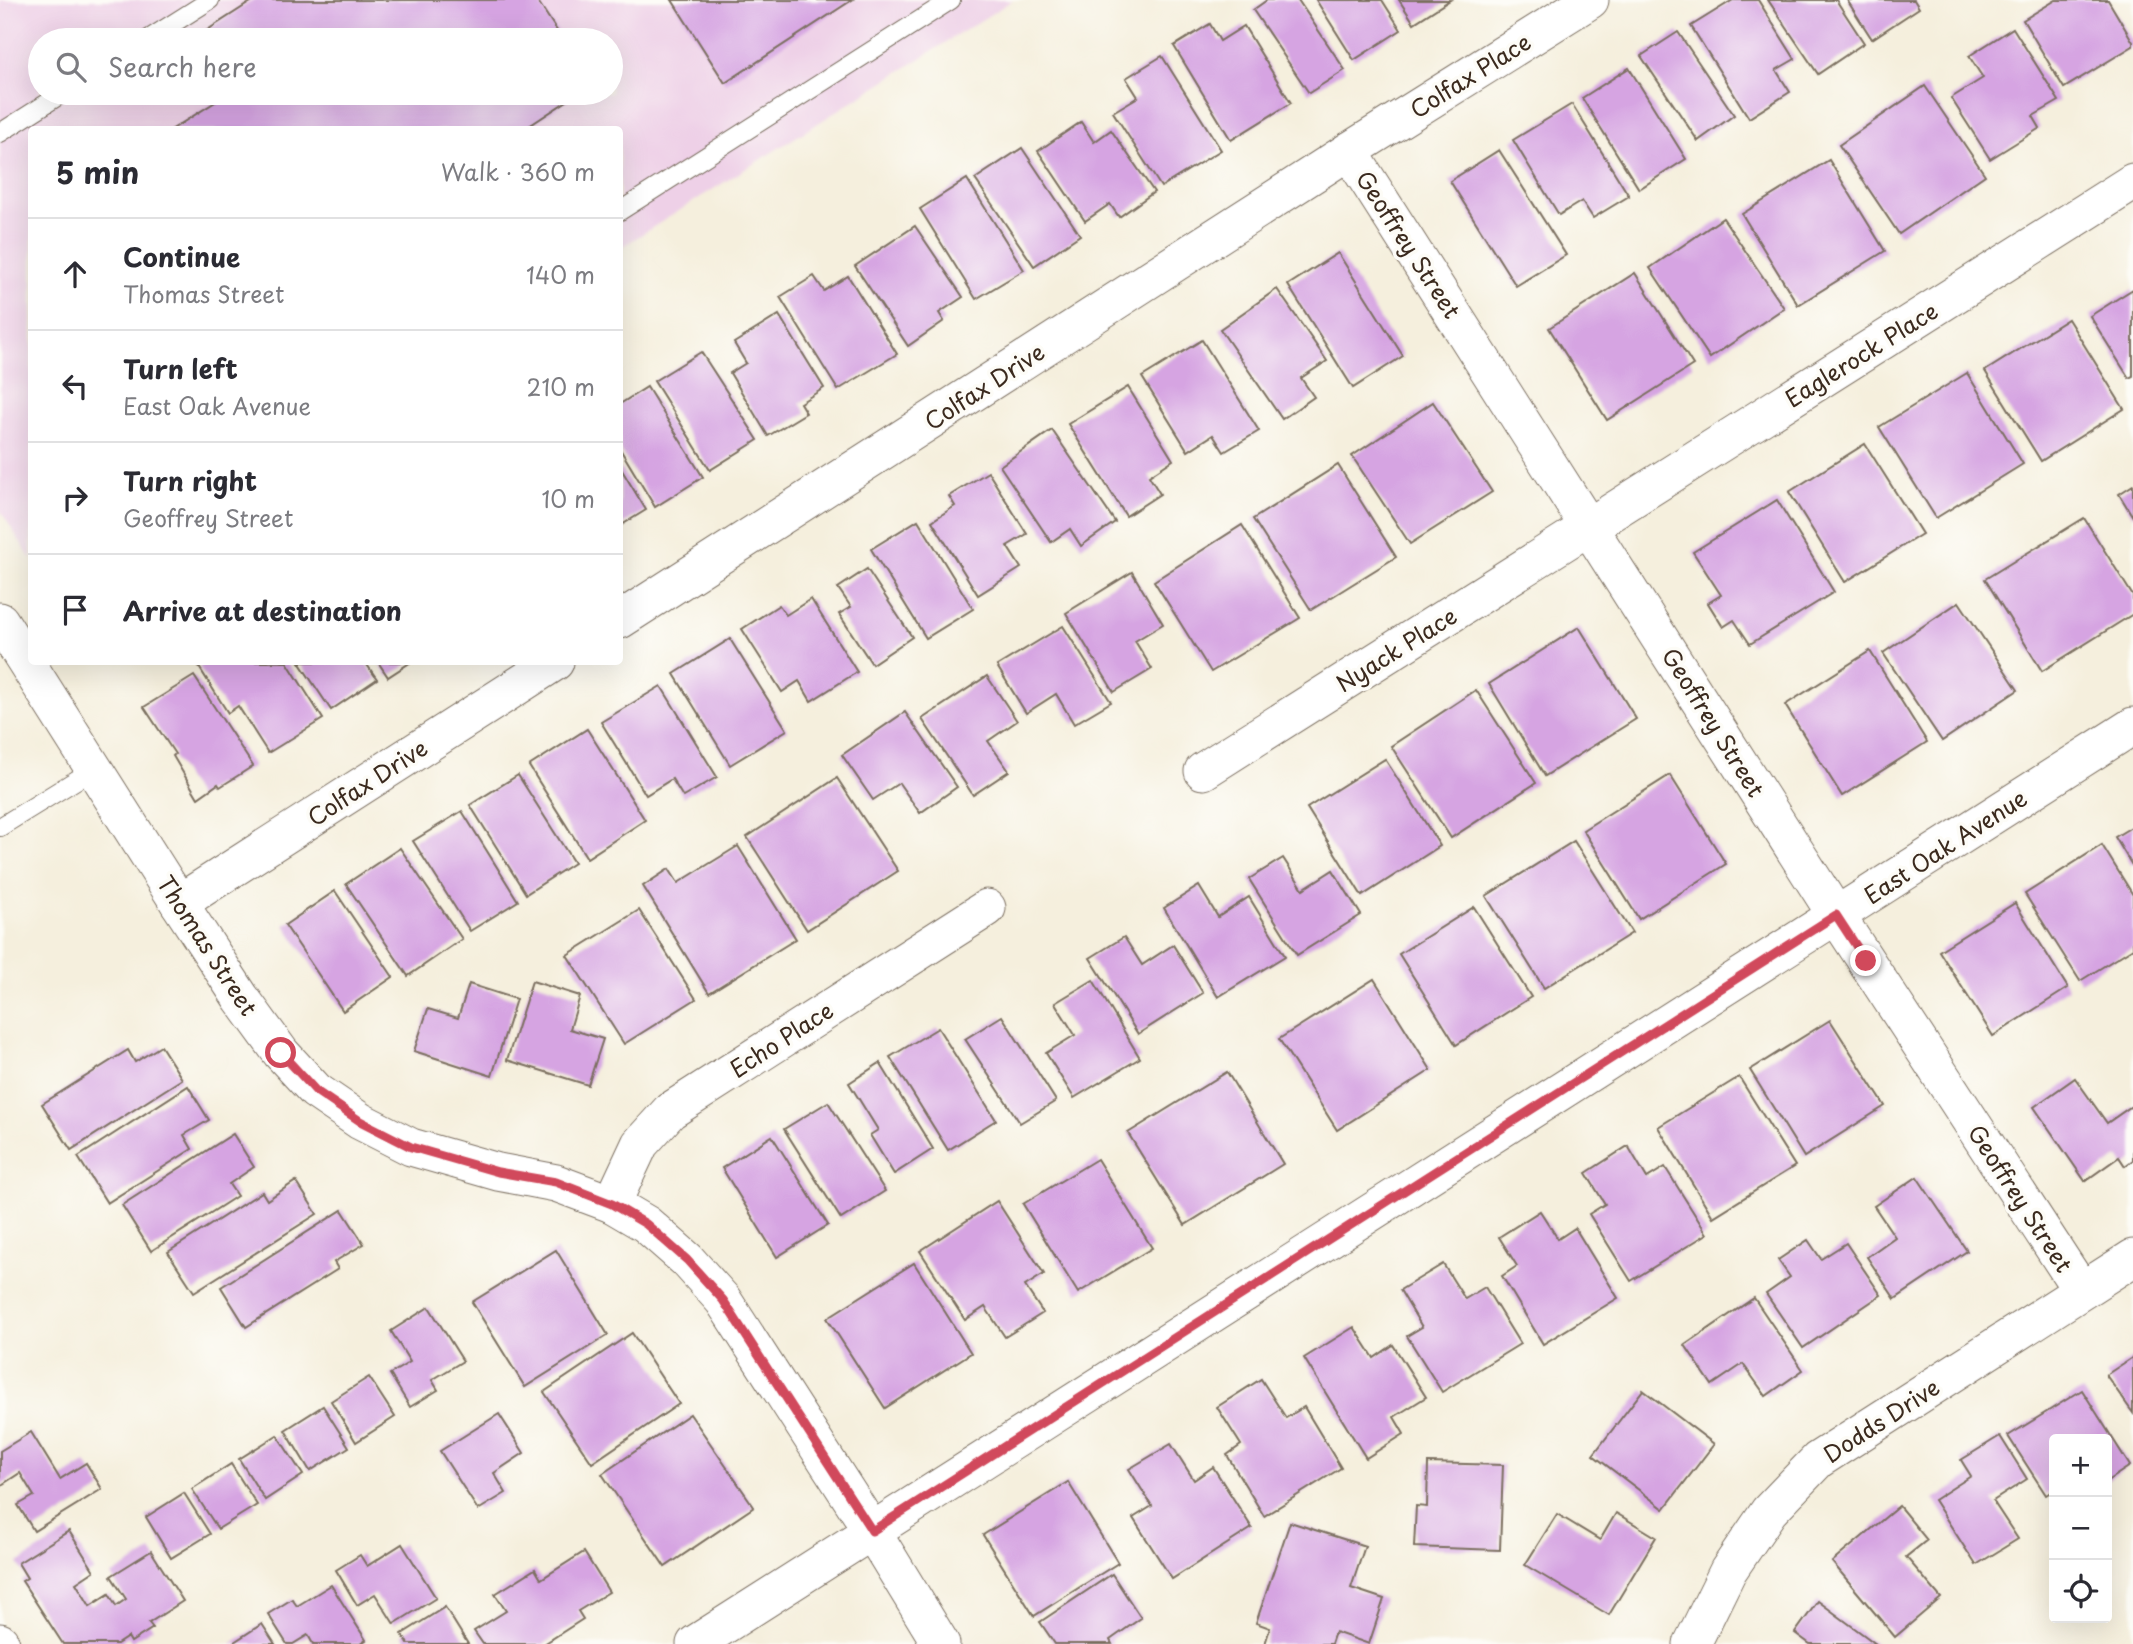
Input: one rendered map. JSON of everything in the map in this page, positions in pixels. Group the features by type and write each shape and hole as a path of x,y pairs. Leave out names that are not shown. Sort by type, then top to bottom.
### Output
{"street":[{"name":"Colfax Place","path":"1349,151 1590,0"},
{"name":"Geoffrey Street","path":"1349,151 1836,915 2081,1290"},
{"name":"Colfax Drive","path":"623,618 1349,151"},
{"name":"Eaglerock Place","path":"1590,527 2133,182"},
{"name":"Nyack Place","path":"1203,771 1590,527"},
{"name":"Thomas Street","path":"0,621 26,652"},
{"name":"Thomas Street","path":"34,665 94,769 241,998 281,1053 316,1091 360,1121 411,1147 498,1172 556,1182 612,1204 646,1224 687,1260 723,1300 872,1531 941,1644"},
{"name":"Colfax Drive","path":"179,903 550,665"},
{"name":"East Oak Avenue","path":"695,1644 2133,726"},
{"name":"Echo Place","path":"612,1204 640,1144 670,1111 986,908"},
{"name":"Dodds Drive","path":"1692,1644 1728,1571 1769,1511 1818,1460 2133,1258"}],"lane":[{"path":"166,28 211,0"},
{"path":"623,209 951,0"},
{"path":"0,133 44,105"},
{"path":"0,827 94,769"}],"shaded area":[{"path":"0,0 1013,0 623,246 623,126 28,126 28,554 0,510"}],"building":[{"path":"254,0 537,0 555,28 211,28"},
{"path":"672,0 852,0 725,83"},
{"path":"1267,0 1298,0 1345,70 1309,93 1253,10"},
{"path":"1316,0 1382,0 1401,30 1354,60"},
{"path":"1399,0 1450,0 1414,23"},
{"path":"1733,0 1758,0 1795,59 1776,70 1790,92 1749,118 1691,26"},
{"path":"1768,0 1836,0 1864,43 1818,74"},
{"path":"1847,0 1914,0 1919,8 1872,39"},
{"path":"2056,0 2108,0 2133,46 2064,88 2023,20"},
{"path":"1210,24 1220,41 1244,26 1291,103 1231,140 1174,46"},
{"path":"2013,28 2059,101 2033,116 2040,128 1990,159 1951,98 1983,78 1969,56"},
{"path":"1678,32 1734,115 1698,141 1641,56"},
{"path":"1162,56 1221,150 1161,187 1113,112 1138,97 1126,78"},
{"path":"1629,68 1686,159 1639,189 1582,98"},
{"path":"1925,86 1985,175 1899,234 1839,145"},
{"path":"1572,104 1629,196 1593,218 1582,201 1559,215 1513,140"},
{"path":"211,105 561,105 529,126 177,126"},
{"path":"1081,122 1094,142 1111,130 1154,192 1119,217 1110,204 1085,221 1038,151"},
{"path":"1022,148 1080,235 1034,266 975,179"},
{"path":"1499,150 1566,255 1516,286 1450,181"},
{"path":"1829,160 1885,251 1798,305 1742,214"},
{"path":"967,179 1024,270 976,299 920,209"},
{"path":"1723,218 1784,308 1710,358 1650,268"},
{"path":"915,226 963,297 939,313 944,321 908,346 855,266"},
{"path":"1338,253 1403,356 1353,388 1288,285"},
{"path":"1635,273 1693,365 1607,420 1549,328"},
{"path":"814,276 824,291 848,276 897,354 838,390 780,297"},
{"path":"1277,289 1327,361 1301,378 1314,397 1282,419 1220,329"},
{"path":"2133,289 2133,376 2129,378 2090,316"},
{"path":"779,315 824,388 800,403 806,413 768,436 730,373 746,363 734,343"},
{"path":"2068,319 2124,409 2041,461 1985,371"},
{"path":"1202,340 1259,431 1224,452 1213,435 1188,451 1142,377"},
{"path":"701,352 758,440 710,470 654,381"},
{"path":"1967,373 2023,464 1936,518 1879,427"},
{"path":"647,387 703,477 655,507 623,454 623,402"},
{"path":"1128,387 1173,460 1149,476 1160,494 1126,516 1068,424"},
{"path":"1433,402 1492,492 1410,544 1352,456"},
{"path":"1052,430 1115,522 1081,546 1070,529 1051,542 1000,466"},
{"path":"1865,444 1922,534 1845,582 1789,492"},
{"path":"1338,465 1396,557 1311,610 1253,519"},
{"path":"623,472 646,510 623,524"},
{"path":"988,472 1027,534 1007,546 1021,568 978,595 932,521 955,506 949,496"},
{"path":"2133,485 2133,517 2119,494"},
{"path":"1777,500 1834,592 1750,644 1734,620 1723,627 1708,603 1721,595 1693,552"},
{"path":"2084,518 2133,596 2133,614 2042,671 1985,579"},
{"path":"918,520 973,609 926,638 871,549"},
{"path":"1242,525 1300,618 1211,672 1154,581"},
{"path":"867,569 912,637 872,664 839,614 851,607 838,588"},
{"path":"1132,572 1163,624 1135,641 1152,669 1114,692 1066,613"},
{"path":"811,599 857,672 811,701 799,681 782,692 742,629 779,605 786,615"},
{"path":"1959,602 2018,690 1942,741 1883,653"},
{"path":"1063,626 1111,702 1074,724 1056,694 1026,713 997,666"},
{"path":"1579,627 1636,719 1545,776 1489,684"},
{"path":"730,639 787,730 730,765 674,674"},
{"path":"1870,651 1927,742 1842,796 1785,705"},
{"path":"289,665 323,719 268,753 238,706 228,713 199,667"},
{"path":"301,665 367,665 377,679 331,710"},
{"path":"380,665 406,665 388,677"},
{"path":"194,676 253,766 198,798 173,756 175,754 144,707"},
{"path":"987,676 1017,721 988,741 1009,771 973,795 922,719"},
{"path":"661,686 717,777 683,797 672,779 646,795 601,722"},
{"path":"1476,690 1536,783 1451,838 1391,746"},
{"path":"905,712 957,787 920,813 899,783 873,800 842,755"},
{"path":"587,729 645,820 587,858 529,766"},
{"path":"1385,759 1440,846 1362,896 1307,808"},
{"path":"518,775 574,863 526,894 470,805"},
{"path":"1670,775 1726,864 1639,919 1583,830"},
{"path":"837,778 898,871 807,930 747,837"},
{"path":"462,811 518,901 470,931 413,841"},
{"path":"2133,826 2133,867 2115,837"},
{"path":"1574,841 1632,933 1544,988 1486,896"},
{"path":"2102,845 2133,895 2133,948 2080,981 2025,894"},
{"path":"738,846 796,939 709,993 643,886 669,869 678,883"},
{"path":"400,848 462,939 408,976 346,884"},
{"path":"1283,858 1303,889 1333,870 1361,915 1297,955 1249,879"},
{"path":"1199,886 1218,917 1249,897 1285,956 1218,997 1164,908"},
{"path":"335,891 393,977 343,1011 285,925"},
{"path":"2015,903 2068,988 1993,1036 1939,951"},
{"path":"1474,907 1531,997 1456,1045 1399,954"},
{"path":"639,910 696,999 624,1044 567,955"},
{"path":"1124,937 1142,965 1173,945 1203,993 1138,1034 1090,958"},
{"path":"1374,979 1431,1070 1337,1130 1279,1039"},
{"path":"1093,980 1140,1058 1074,1098 1046,1053 1075,1035 1055,1003"},
{"path":"532,981 580,996 570,1029 603,1039 588,1085 507,1060"},
{"path":"469,984 516,999 492,1076 414,1051 428,1009 458,1018"},
{"path":"1002,1016 1056,1101 1020,1123 965,1039"},
{"path":"1830,1020 1885,1106 1804,1157 1750,1070"},
{"path":"938,1028 996,1120 948,1150 890,1057"},
{"path":"161,1046 182,1079 71,1150 42,1104 128,1050 135,1062"},
{"path":"880,1063 933,1149 894,1174 870,1135 878,1130 849,1083"},
{"path":"1227,1072 1283,1164 1185,1225 1128,1133"},
{"path":"1739,1077 1795,1166 1713,1217 1658,1127"},
{"path":"2075,1078 2107,1123 2133,1105 2133,1160 2125,1166 2119,1157 2085,1181 2034,1107"},
{"path":"188,1086 209,1120 184,1135 192,1149 107,1203 78,1157"},
{"path":"828,1102 885,1191 841,1219 784,1129"},
{"path":"233,1134 254,1167 229,1184 237,1196 151,1251 122,1205"},
{"path":"772,1136 828,1225 777,1257 722,1168"},
{"path":"1628,1146 1647,1178 1665,1167 1707,1234 1631,1281 1589,1214 1605,1204 1586,1173"},
{"path":"1097,1159 1152,1248 1078,1293 1023,1204"},
{"path":"1917,1177 1967,1251 1895,1299 1867,1257 1895,1237 1874,1206"},
{"path":"296,1181 317,1214 194,1292 168,1252 262,1192 267,1200"},
{"path":"997,1201 1044,1274 1025,1286 1043,1313 1005,1337 985,1307 965,1320 920,1251"},
{"path":"342,1210 364,1244 334,1262 338,1269 246,1327 221,1287"},
{"path":"1540,1211 1558,1239 1575,1228 1618,1298 1543,1344 1502,1276 1517,1266 1499,1237"},
{"path":"1808,1240 1821,1259 1846,1243 1881,1295 1803,1348 1766,1294 1790,1277 1778,1260"},
{"path":"556,1250 608,1335 525,1387 472,1302"},
{"path":"914,1263 971,1353 885,1408 827,1318"},
{"path":"1443,1264 1465,1299 1485,1287 1520,1344 1442,1392 1407,1336 1422,1327 1400,1290"},
{"path":"1754,1298 1803,1370 1766,1396 1743,1364 1712,1385 1685,1345"},
{"path":"429,1307 463,1361 432,1380 438,1390 410,1407 390,1374 410,1362 391,1331"},
{"path":"1354,1327 1374,1358 1393,1345 1426,1397 1394,1417 1404,1434 1366,1458 1304,1358"},
{"path":"632,1333 679,1404 592,1463 544,1392"},
{"path":"2133,1357 2133,1413 2106,1375"},
{"path":"369,1377 395,1417 356,1442 331,1401"},
{"path":"1261,1379 1286,1418 1304,1407 1341,1468 1264,1516 1227,1455 1241,1445 1217,1407"},
{"path":"1643,1390 1714,1444 1664,1509 1593,1455"},
{"path":"2082,1390 2110,1434 2049,1434 2049,1493 2046,1495 2008,1436"},
{"path":"323,1406 349,1447 310,1471 285,1430"},
{"path":"499,1414 524,1453 494,1473 506,1493 478,1510 440,1451"},
{"path":"690,1414 754,1507 665,1567 602,1474"},
{"path":"31,1432 60,1479 86,1463 102,1489 34,1531 18,1505 34,1496 20,1473 0,1486 0,1451"},
{"path":"277,1435 303,1475 265,1500 239,1459"},
{"path":"2000,1436 2027,1479 1993,1501 2018,1539 1976,1565 1934,1500 1971,1476 1961,1460"},
{"path":"2112,1438 2130,1466 2112,1478"},
{"path":"1171,1444 1194,1480 1213,1467 1252,1528 1172,1579 1133,1518 1152,1506 1129,1469"},
{"path":"1428,1463 1503,1465 1500,1550 1414,1547 1416,1506 1427,1507"},
{"path":"231,1464 257,1505 218,1529 192,1489"},
{"path":"1068,1482 1118,1563 1034,1616 983,1535"},
{"path":"184,1493 210,1534 171,1558 146,1517"},
{"path":"1899,1506 1927,1540 1906,1557 1941,1598 1895,1637 1832,1562"},
{"path":"1616,1513 1656,1537 1609,1615 1525,1565 1557,1514 1600,1540"},
{"path":"1290,1522 1365,1546 1351,1588 1384,1599 1369,1644 1335,1632 1331,1644 1265,1644 1270,1628 1256,1623"},
{"path":"69,1531 94,1571 76,1583 90,1606 109,1594 116,1606 126,1599 111,1576 151,1551 183,1601 149,1623 153,1628 131,1642 128,1637 117,1644 63,1644 22,1581 27,1578 18,1563"},
{"path":"402,1544 436,1598 394,1624 375,1594 357,1605 336,1570 360,1555 367,1566"},
{"path":"584,1552 609,1592 578,1611 583,1619 544,1644 483,1644 474,1631 506,1611 495,1594 535,1569 541,1579"},
{"path":"1112,1574 1141,1618 1110,1640 1112,1644 1055,1644 1040,1622"},
{"path":"331,1585 366,1640 360,1644 313,1644 308,1635 293,1644 287,1644 268,1614 292,1599 297,1606"},
{"path":"1818,1601 1876,1644 1810,1644 1795,1633"},
{"path":"445,1607 468,1644 408,1644 402,1634"},
{"path":"262,1624 275,1644 231,1644"}],"route":[{"path":"281,1053 316,1091 360,1121 411,1147 498,1172 556,1182 612,1204 646,1224 687,1260 723,1300 872,1531 1836,915 1866,961"}]}
